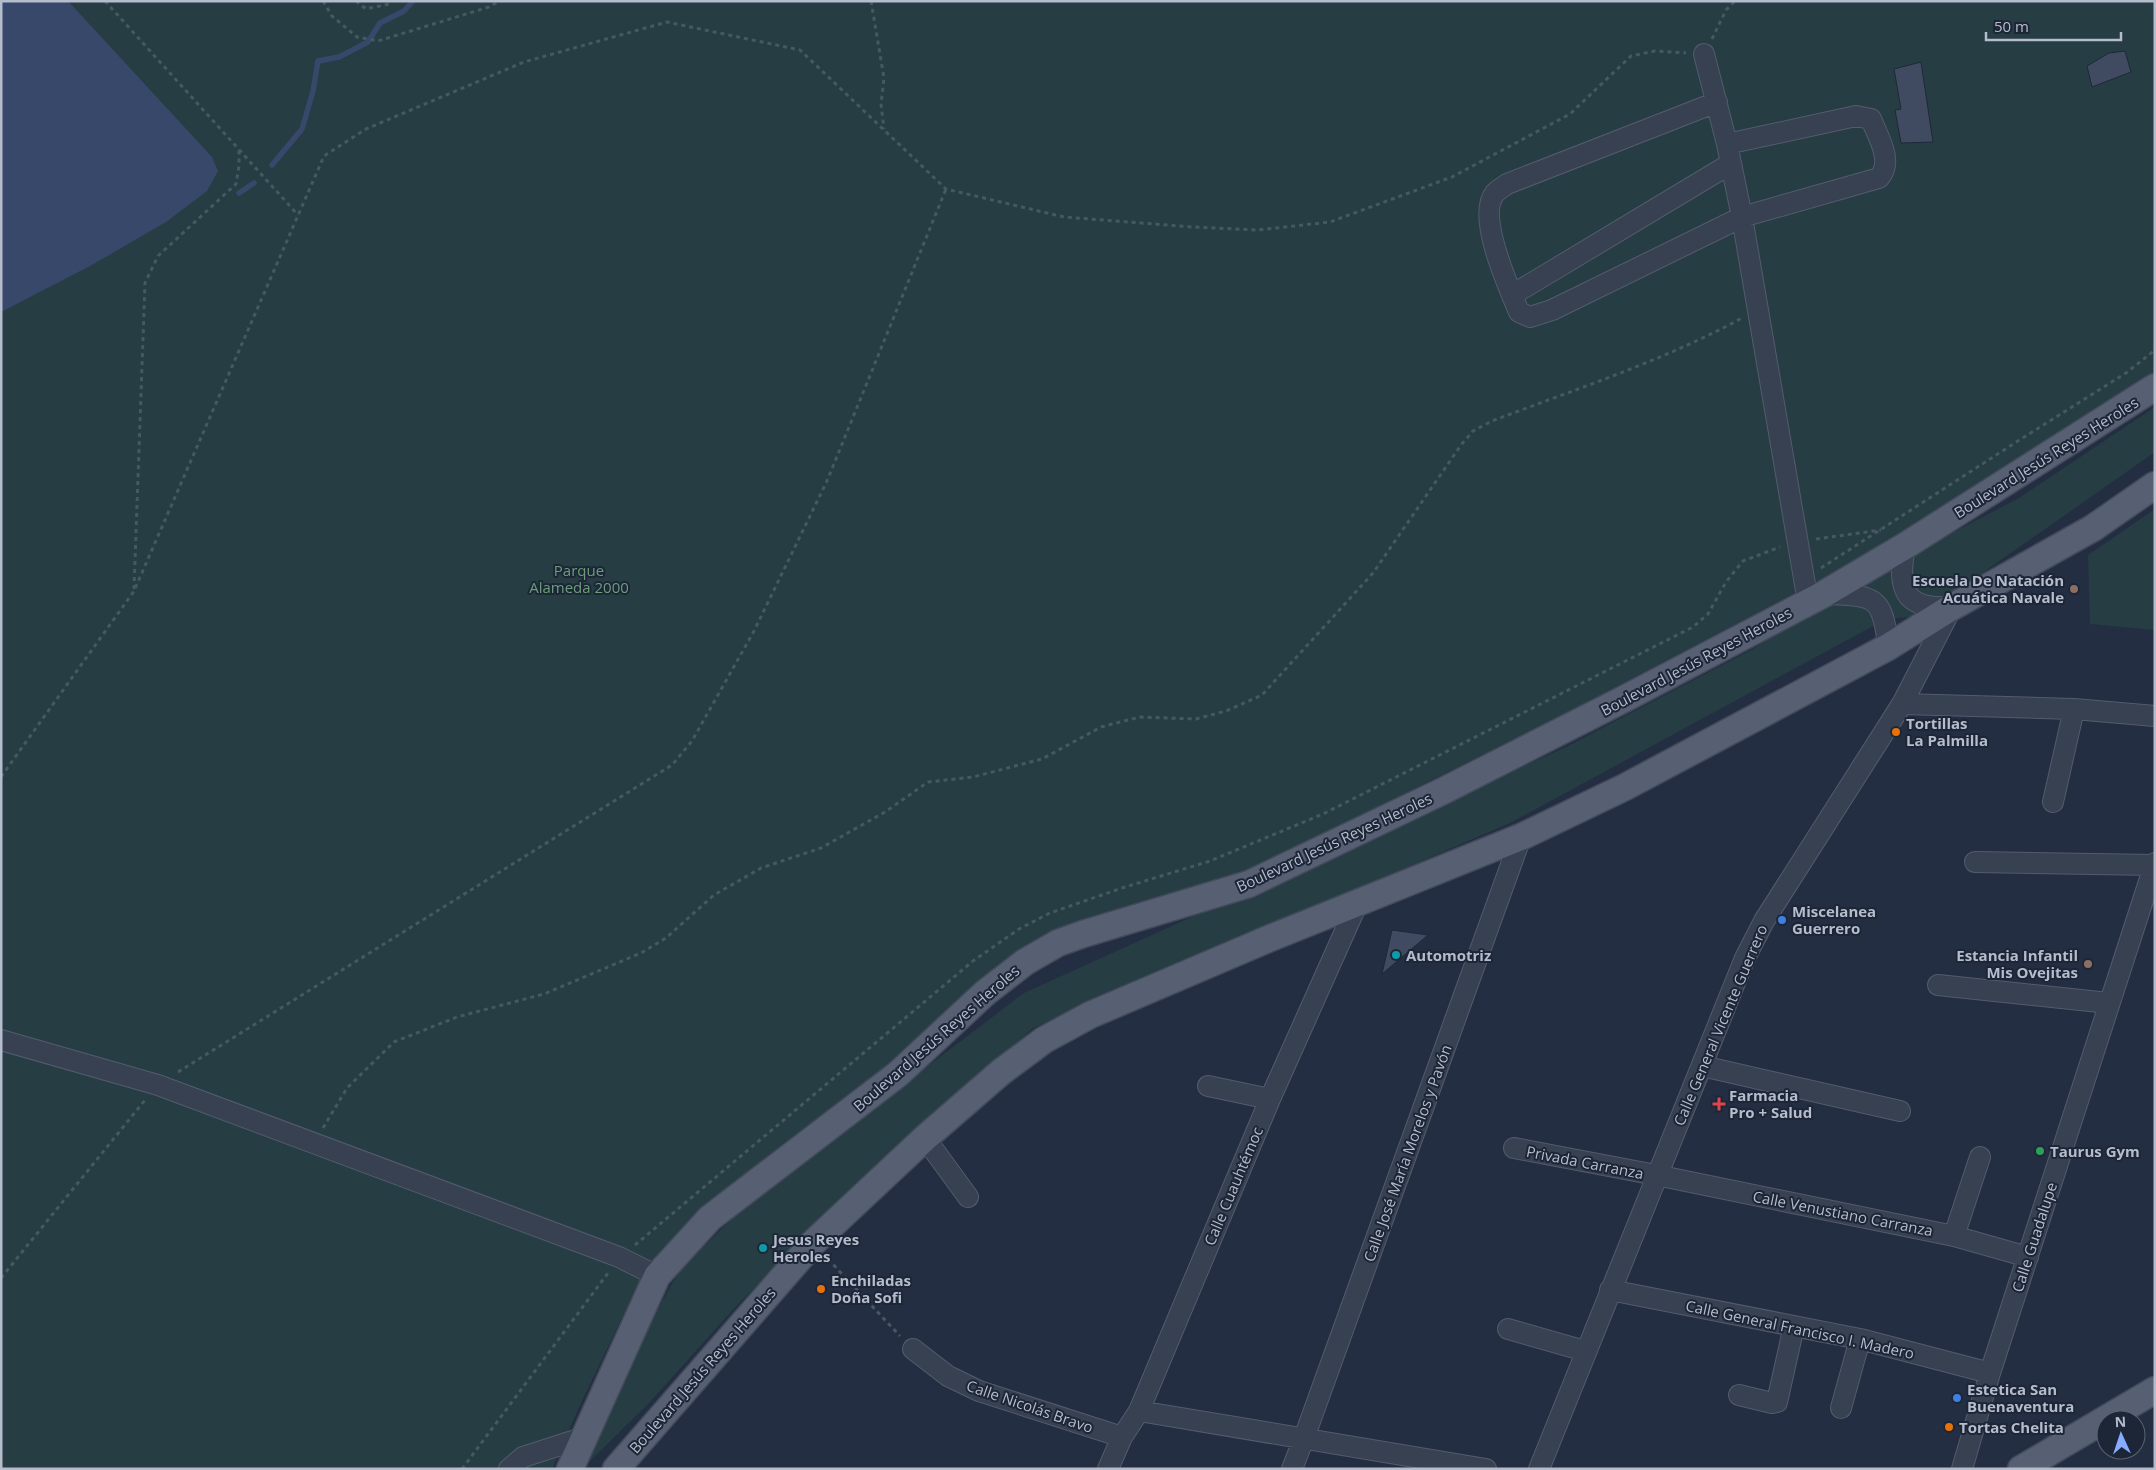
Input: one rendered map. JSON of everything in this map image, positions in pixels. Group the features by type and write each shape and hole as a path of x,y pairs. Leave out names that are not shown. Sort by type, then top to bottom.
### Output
{"main road":[{"name":"Boulevard Jesús Reyes Heroles","path":"570,1469 657,1276 710,1218 860,1105 898,1074 985,993 1025,962 1040,952 1083,934 1250,884 1443,791 1812,592 1905,546 2155,387"},
{"name":"Boulevard Jesús Reyes Heroles","path":"617,1469 813,1243 925,1138 1001,1072 1044,1040 1090,1015 1358,902 1521,837 1625,786 1888,647 1952,607 2093,528 2155,485"},
{"path":"2021,1469 2155,1390"}],"street":[{"path":"1704,54 1727,144 1742,218 1798,542 1812,592 1870,598 1876,603 1885,622 1888,647"},
{"path":"1717,102 1507,184 1494,194 1490,210 1490,229 1494,249 1519,312 1530,317 1552,310 1742,218 1879,178 1884,172 1886,158 1871,119 1856,116 1727,144"},
{"path":"1512,295 1730,164"},
{"path":"1905,546 1900,571 1905,591 1914,602 1922,606 1952,607"},
{"name":"Calle General Vicente Guerrero","path":"1539,1469 1745,958 1764,921 1902,704 1952,607"},
{"path":"1902,704 2074,709 2155,716"},
{"path":"2053,802 2074,709"},
{"name":"Calle José María Morelos y Pavón","path":"1292,1469 1521,837"},
{"path":"1976,862 2154,864"},
{"name":"Calle Guadalupe","path":"1962,1469 1990,1373 2154,864"},
{"name":"Calle Cuauhtémoc","path":"1108,1469 1122,1437 1140,1411 1270,1099 1358,902"},
{"path":"1938,985 2108,1003"},
{"path":"1,1040 158,1084 619,1258 657,1276"},
{"path":"1702,1066 1900,1111"},
{"path":"1208,1086 1270,1099"},
{"path":"925,1138 968,1197"},
{"name":"Privada Carranza","path":"1514,1148 1656,1175"},
{"path":"1954,1236 1980,1157"},
{"name":"Calle Venustiano Carranza","path":"1656,1175 1954,1236 2028,1257"},
{"name":"Calle General Francisco I. Madero","path":"1610,1290 1860,1340 1990,1373"},
{"path":"1739,1395 1772,1403 1777,1402 1794,1326"},
{"path":"1508,1328 1585,1351"},
{"path":"1841,1408 1860,1340"},
{"name":"Calle Nicolás Bravo","path":"913,1349 948,1376 979,1391 1122,1437"},
{"path":"1140,1411 1486,1469"},
{"path":"509,1469 523,1457 585,1438"}],"path":[{"path":"105,1 298,216"},
{"path":"323,1 332,16 357,36 378,41 489,7 499,1"},
{"path":"356,1 366,9 389,4 391,1"},
{"path":"871,1 884,78 881,104 884,129"},
{"path":"1,777 134,591 324,156 366,129 524,62 667,22 800,50 946,189 1064,217 1258,230 1330,222 1452,177 1570,114 1631,56 1655,51 1704,54 1726,10 1735,1"},
{"path":"134,591 145,284 158,256 236,184 239,150"},
{"path":"1,1278 158,1084 672,765 692,741 754,631 828,482 946,189"},
{"path":"314,1143 347,1088 394,1042 458,1017 544,994 641,953 666,938 714,894 761,868 821,848 885,812 928,782 973,777 1042,760 1101,727 1140,716 1196,719 1226,711 1262,695 1373,574 1461,445 1473,431 1492,421 1644,363 1716,332 1757,309"},
{"path":"1812,592 1881,530 2020,439 2126,374 2155,350"},
{"path":"828,1084 973,961 1018,929 1050,913 1086,900 1210,861 1323,814 1492,730 1693,627 1708,614 1726,582 1744,561 1767,550 1798,542 1881,530"},
{"path":"813,1243 913,1349"}],"green space":[{"name":"Parque Alameda 2000","path":"1,1 2155,1 2155,375 2141,388 1859,559 1565,713 1264,864 1035,943 861,1100 714,1200 635,1291 581,1403 552,1469 1,1469"},
{"path":"2155,407 2155,452 1921,616 1886,619 1510,823 1033,1028 740,1302 649,1403 582,1469 628,1362 681,1268 754,1198 1024,993 1566,747 1751,650 1887,567 2019,498"},
{"path":"2155,509 2155,630 2090,624 2088,555"}],"water":[{"path":"1,1 68,1 212,157 218,171 207,191 166,222 90,266 1,312"}],"building":[{"path":"2125,51 2131,72 2092,87 2087,66 2109,53"},
{"path":"1921,62 1933,142 1901,143 1895,110 1901,109 1894,69"},
{"name":"Automotriz","path":"1392,930 1428,935 1382,974"}],"waterway":[{"path":"272,165 302,129 313,91 318,61 339,57 368,42 380,23 404,11 413,1"},
{"path":"239,193 254,183"}],"place":[{"name":"Escuela De Natación Acuática Navale","path":"2074,589"},
{"name":"Tortillas La Palmilla","path":"1896,732"},
{"name":"Miscelanea Guerrero","path":"1782,920"},
{"name":"Automotriz","path":"1396,955"},
{"name":"Estancia Infantil Mis Ovejitas","path":"2088,964"},
{"name":"Farmacia Pro + Salud","path":"1719,1104"},
{"name":"Taurus Gym","path":"2040,1151"},
{"name":"Jesus Reyes Heroles","path":"763,1248"},
{"name":"Enchiladas Doña Sofi","path":"821,1289"},
{"name":"Estetica San Buenaventura","path":"1957,1398"},
{"name":"Tortas Chelita","path":"1949,1427"}]}
